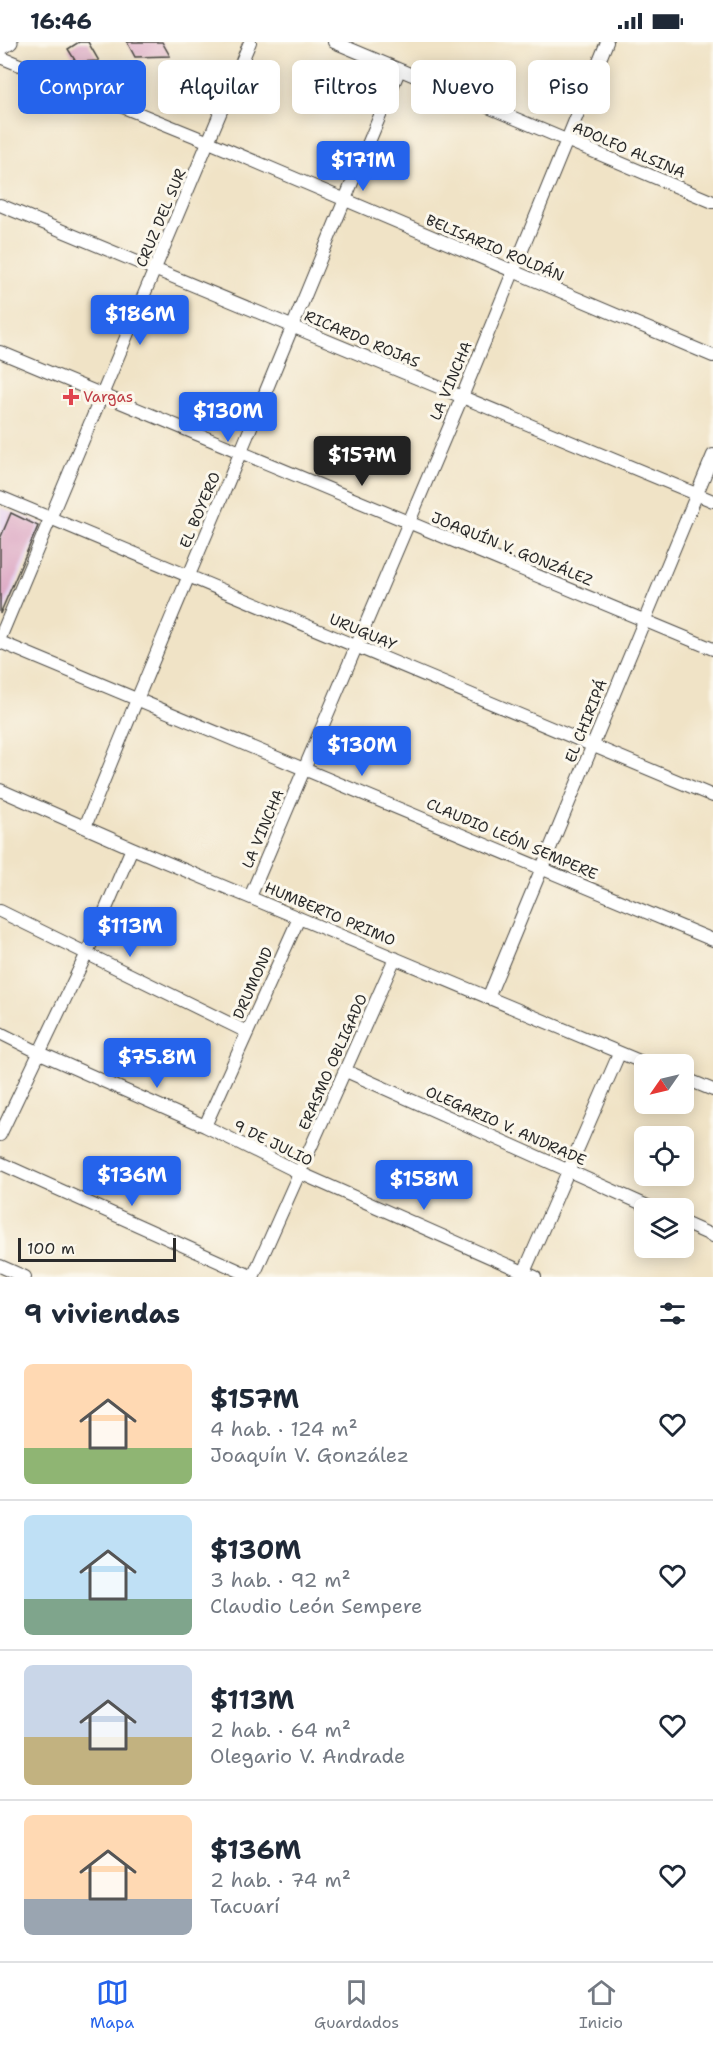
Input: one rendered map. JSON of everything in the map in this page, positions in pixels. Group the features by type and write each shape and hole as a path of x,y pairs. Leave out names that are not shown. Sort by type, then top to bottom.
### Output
{"street":[{"name":"CRUZ DEL SUR","path":"0,640 250,42"},
{"name":"ADOLFO ALSINA","path":"334,42 376,60"},
{"name":"LA VINCHA","path":"250,897 462,397 607,42"},
{"name":"BELISARIO ROLDÁN","path":"0,57 209,142 713,356"},
{"name":"ADOLFO ALSINA","path":"399,70 713,202"},
{"name":"EL BOYERO","path":"85,827 136,699 241,452 380,114"},
{"name":"RICARDO ROJAS","path":"0,205 713,501"},
{"name":"JOAQUÍN V. GONZÁLEZ","path":"0,352 713,649"},
{"name":"EL CHIRIPÁ","path":"488,998 713,455"},
{"name":"URUGUAY","path":"0,497 713,796"},
{"name":"CLAUDIO LEÓN SEMPERE","path":"0,640 713,940"},
{"name":"HUMBERTO PRIMO","path":"0,790 132,848 634,1059"},
{"path":"0,1135 87,953 132,848"},
{"path":"0,911 247,1032"},
{"name":"DRUMOND","path":"205,1126 299,918"},
{"name":"ERASMO OBLIGADO","path":"253,1277 395,958"},
{"name":"9 DE JULIO","path":"0,1033 205,1126 300,1173 527,1275"},
{"path":"527,1275 568,1170 619,1053"},
{"name":"OLEGARIO V. ANDRADE","path":"346,1071 634,1200"},
{"path":"694,1082 713,1089"},
{"path":"0,1163 253,1277"},
{"path":"694,1227 713,1236"},
{"path":"0,1266 25,1277"}],"shaded area":[{"path":"0,507 43,524 0,622"}],"building":[{"path":"79,42 88,42 98,60 75,60 68,49"},
{"path":"127,42 162,42 170,56 135,57"},
{"path":"11,513 38,526 0,614 0,539"}],"place":[{"name":"Vargas","path":"71,397"}]}
